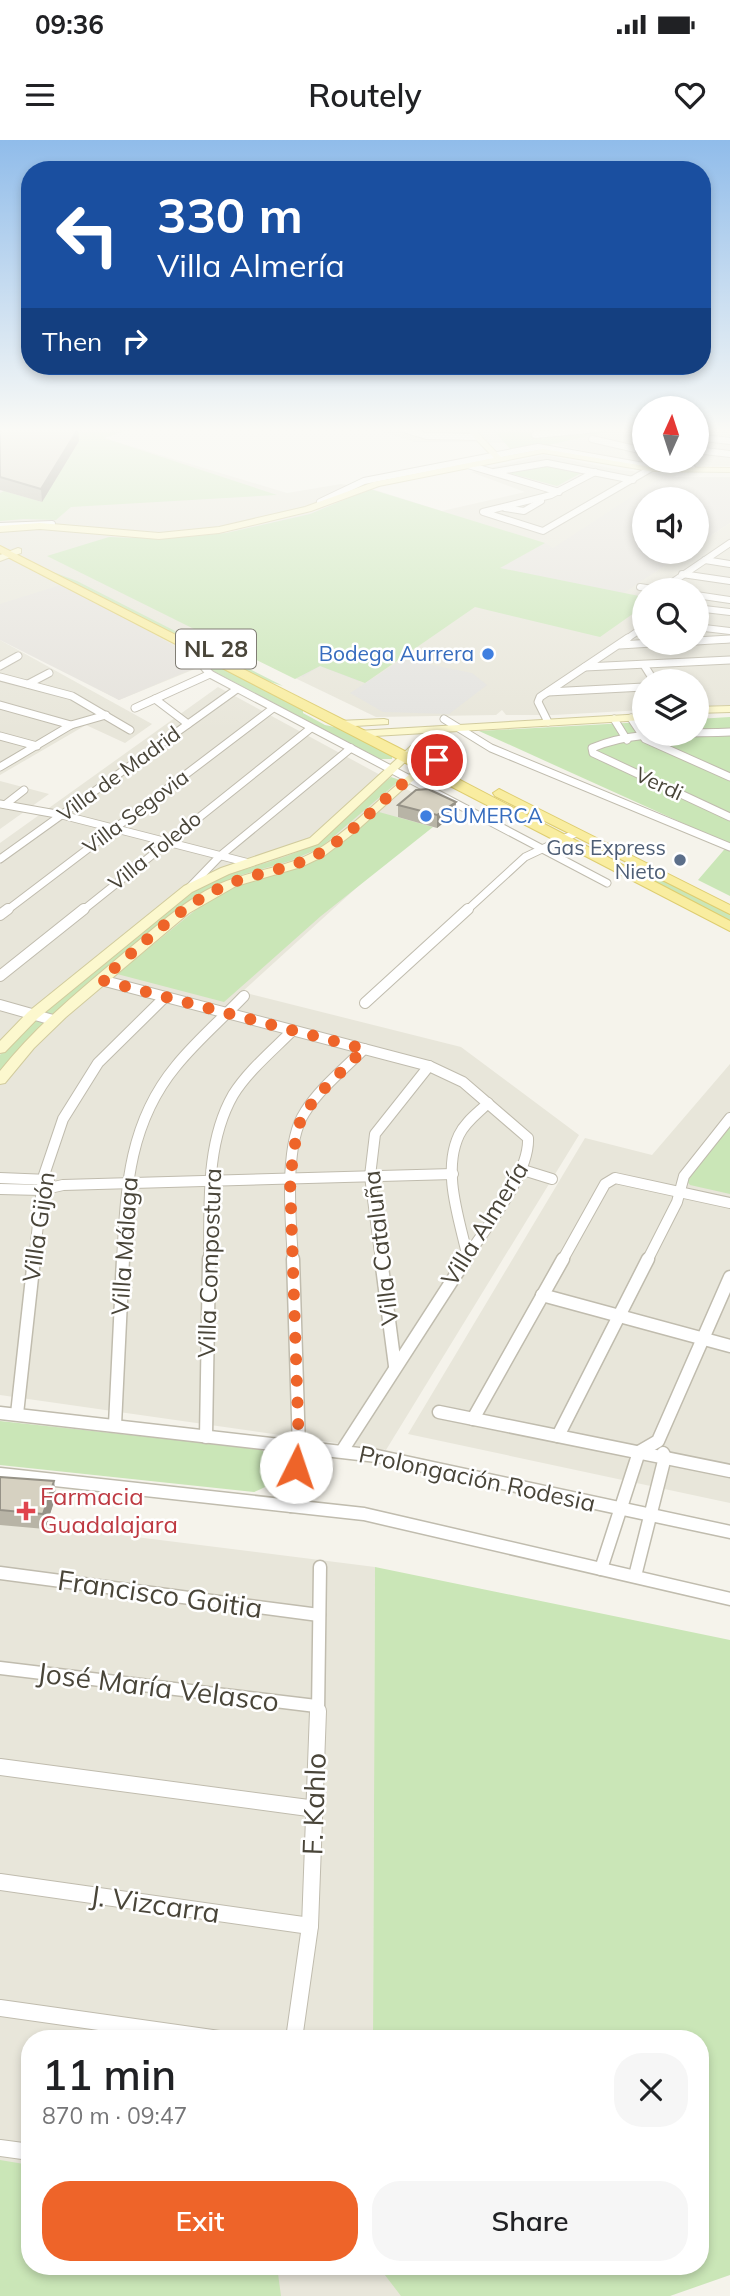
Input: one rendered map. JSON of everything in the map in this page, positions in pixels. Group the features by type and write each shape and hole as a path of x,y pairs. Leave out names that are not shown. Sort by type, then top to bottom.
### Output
{"main road":[{"name":"NL 28","path":"5,551 167,625 359,728 410,753 437,760 730,910"},
{"name":"NL 28","path":"5,551 338,724 379,732 410,753 424,767 730,928"},
{"path":"153,629 167,625"}],"street":[{"path":"77,530 142,536 214,530"},
{"path":"106,530 146,533 187,530"},
{"path":"709,558 729,545"},
{"path":"709,561 730,564"},
{"path":"678,578 699,564"},
{"path":"682,575 730,581"},
{"path":"709,597 730,600"},
{"path":"709,610 730,612"},
{"path":"709,628 730,631"},
{"path":"547,720 538,699 632,635"},
{"path":"709,640 730,639"},
{"path":"617,645 632,644"},
{"path":"0,666 18,656"},
{"path":"209,658 204,667 210,674 237,690 607,883"},
{"path":"583,668 730,660"},
{"path":"644,665 646,669"},
{"path":"27,684 49,673"},
{"path":"135,708 210,674"},
{"path":"0,677 72,696 130,730"},
{"path":"548,692 632,688"},
{"name":"Villa de Madrid","path":"0,859 237,690"},
{"path":"155,699 188,724"},
{"path":"0,705 71,725"},
{"name":"Villa Segovia","path":"0,915 272,709"},
{"path":"709,712 730,711"},
{"path":"0,767 71,725 106,715"},
{"path":"379,732 448,723 508,724 632,716"},
{"path":"359,728 491,719 631,718"},
{"path":"491,719 508,724"},
{"path":"614,719 627,740 632,739"},
{"path":"448,723 497,751 730,847"},
{"name":"Villa Toledo","path":"0,976 164,842 311,728"},
{"path":"709,733 730,732"},
{"path":"0,736 37,746"},
{"name":"Verdi","path":"627,740 597,745 592,748 593,753 730,817"},
{"path":"662,746 730,777"},
{"path":"0,1049 33,1015 188,889 220,856 351,748"},
{"path":"188,889 215,875 304,846 321,835 410,753"},
{"path":"0,1080 52,1020 207,895 237,880 313,857 339,839 408,778 437,760"},
{"path":"3,804 24,790"},
{"path":"3,804 62,815 249,863"},
{"path":"365,1003 525,857 539,848 576,833"},
{"path":"321,835 339,839"},
{"path":"188,889 207,895"},
{"name":"Villa Almería","path":"101,980 429,1066 452,1075 488,1102 528,1139 529,1153 523,1170 342,1451"},
{"name":"Villa Málaga","path":"115,1425 125,1184 143,1120 156,1095 180,1062 244,996"},
{"name":"Villa Gijón","path":"17,1414 41,1190 62,1119 85,1080 114,1045 165,997"},
{"path":"0,1006 52,1020"},
{"name":"Villa Compostura","path":"206,1437 210,1182 218,1133 233,1096 247,1077 292,1031"},
{"path":"291,1506 299,1448 290,1179 297,1130 304,1113 364,1049"},
{"name":"Villa Cataluña","path":"395,1366 370,1176 374,1134 429,1066"},
{"path":"467,1254 453,1174 453,1152 459,1135 488,1102"},
{"path":"558,1436 620,1316 680,1191 684,1176 730,1118"},
{"path":"523,1170 552,1179"},
{"path":"0,1189 41,1190 63,1185 453,1174"},
{"path":"0,1178 43,1178 63,1185"},
{"path":"473,1419 605,1184 610,1180 623,1178 730,1203"},
{"path":"601,1569 639,1452 658,1441 730,1277"},
{"path":"542,1295 730,1346"},
{"path":"439,1412 730,1471"},
{"name":"Prolongación Rodesia","path":"0,1413 377,1456 730,1532"},
{"path":"635,1576 665,1457 658,1441"},
{"path":"0,1474 364,1514 730,1599"},
{"name":"F. Kahlo","path":"295,2030 310,1926 316,1810 320,1567"},
{"name":"Francisco Goitia","path":"0,1573 319,1615"},
{"name":"José María Velasco","path":"0,1668 316,1706"},
{"path":"0,1768 316,1810"},
{"name":"J. Vizcarra","path":"0,1882 310,1926"},
{"path":"0,2008 155,2030"},
{"path":"0,2148 21,2151"}],"shaded area":[{"path":"0,530 632,530 632,564 651,564 655,572 667,564 709,564 709,537 720,530 730,530 730,705 709,706 709,669 632,669 632,711 506,715 502,710 496,715 376,717 239,651 119,700 0,637"},
{"path":"581,530 632,530 632,564 667,564 646,578 632,578 632,587 622,594 524,575 358,681 320,666 303,677 246,644 136,538 193,538 499,568 545,543 553,548"},
{"path":"709,530 720,530 709,537"},
{"path":"67,583 204,664 119,700 0,640 0,604"},
{"path":"0,640 152,724 125,743 86,725 0,775"},
{"path":"403,659 472,673 487,685 449,714 383,712 350,693"},
{"path":"218,687 443,809 242,992 461,1047 579,1135 386,1450 0,1395 0,843"},
{"path":"0,781 49,794 0,829"},
{"path":"730,1064 730,1503 408,1434 585,1138 652,1155"},
{"path":"0,1520 375,1567 373,2030 21,2030 21,2275 411,2275 434,2296 0,2296"}],"green space":[{"path":"241,530 502,530 545,543 500,568 632,595 632,614 600,637 475,607 365,683 320,666 295,679 47,556 109,537 164,539"},
{"path":"53,572 77,581 283,686 267,681"},
{"path":"214,663 303,709 303,713 325,725 339,728 392,756 392,759 380,759 211,670"},
{"path":"730,717 730,896 698,880 729,844 479,731 632,723 632,746 709,746 709,718"},
{"path":"391,777 400,780 320,848 290,861 241,875 192,898 44,1024 0,1072 0,1055 27,1026 198,887 310,846"},
{"path":"379,812 433,827 321,916 224,1002 117,974 220,890 329,853"},
{"path":"631,863 730,913 730,922 623,865"},
{"path":"730,1123 730,1194 690,1185 686,1180"},
{"path":"0,1421 260,1449 275,1460 276,1472 273,1481 254,1492 0,1465"},
{"path":"375,1567 730,1640 730,2275 670,2296 401,2296 385,2275 709,2275 709,2030 373,2030"},
{"path":"0,2160 21,2164 21,2275 278,2275 281,2296 0,2296"}],"building":[{"path":"428,789 456,802 437,815 398,805 416,790"},
{"path":"0,1477 54,1481 43,1514 0,1510"}],"place":[{"name":"Bodega Aurrera","path":"488,654"},
{"name":"SUMERCA","path":"426,816"},
{"name":"Gas Express Nieto","path":"680,860"},
{"name":"Farmacia Guadalajara","path":"26,1511"}],"route":[{"path":"296,1467 299,1448 290,1179 297,1130 304,1113 323,1090 364,1049 101,980 161,929 210,893 237,880 318,854 408,778 437,760"}]}
